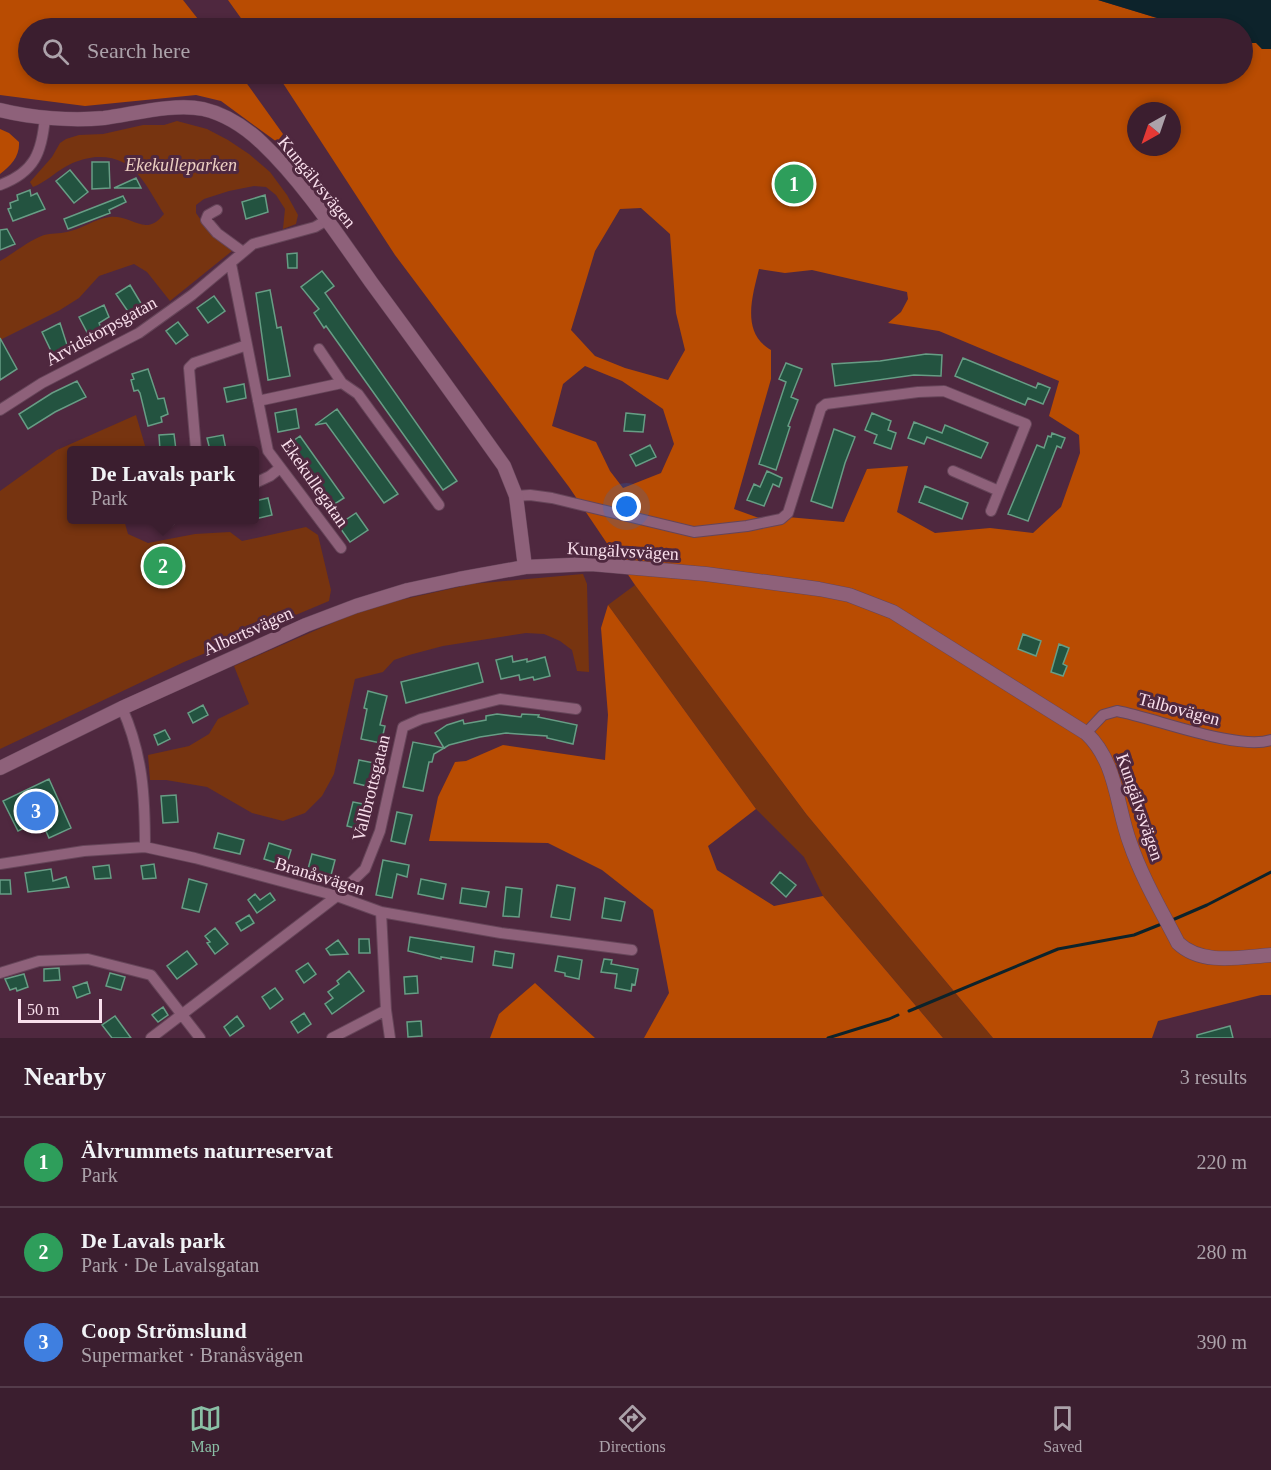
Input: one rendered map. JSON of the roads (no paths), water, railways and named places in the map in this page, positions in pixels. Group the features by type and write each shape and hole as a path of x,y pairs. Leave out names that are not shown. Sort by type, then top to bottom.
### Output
{"street":[{"name":"Kungälvsvägen","path":"0,110 19,115 100,118 180,108 201,109 219,114 239,124 260,141 280,162 327,220 504,466 516,496 525,567 591,564 729,577 849,595 893,612 1086,733 1097,743 1109,764 1129,842 1178,943 1197,955 1212,958 1271,955"},
{"path":"0,185 24,173 33,163 40,150 45,117"},
{"path":"218,210 208,215 206,220 217,233 243,252"},
{"name":"Arvidstorpsgatan","path":"0,410 42,383 139,333 192,295 253,244 315,227 327,220"},
{"name":"Ekekullegatan","path":"231,264 268,451 341,548"},
{"path":"196,446 189,368 194,363 248,345"},
{"path":"319,349 342,383 358,394 439,505"},
{"path":"258,401 342,383"},
{"path":"516,496 552,498 694,532 747,526 782,519 788,513 821,408 826,404 918,392 944,391 1026,424 991,511"},
{"path":"259,481 280,468"},
{"path":"952,471 999,490"},
{"name":"Albertsvägen","path":"0,768 122,708 306,625 408,590 525,567"},
{"name":"Vallbrottsgatan","path":"151,1038 337,896 365,869 380,831 403,727 500,699 576,709"},
{"path":"122,708 138,754 145,797 145,848"},
{"name":"Talbovägen","path":"1086,733 1103,715 1117,711 1237,742 1260,744 1271,740"},
{"name":"Branåsvägen","path":"0,864 84,851 145,848 195,858 337,896 381,912 501,933 632,950"},
{"path":"381,912 386,1010 390,1038"},
{"path":"0,973 39,961 88,959 151,975 200,1038"},
{"path":"332,1038 386,1010"}],"water":[{"path":"1098,0 1271,0 1271,49 1262,49 1253,43 1253,18 1157,18"}],"waterway":[{"path":"1170,921 1271,872"},
{"path":"909,1011 1058,949 1134,935 1164,923"},
{"path":"828,1038 898,1015"}],"place":[{"name":"Älvrummets naturreservat","path":"794,184"},
{"name":"De Lavals park","path":"163,566"},
{"name":"Coop Strömslund","path":"36,811"}],"park label":[{"name":"Ekekulleparken","path":"181,165"}]}
